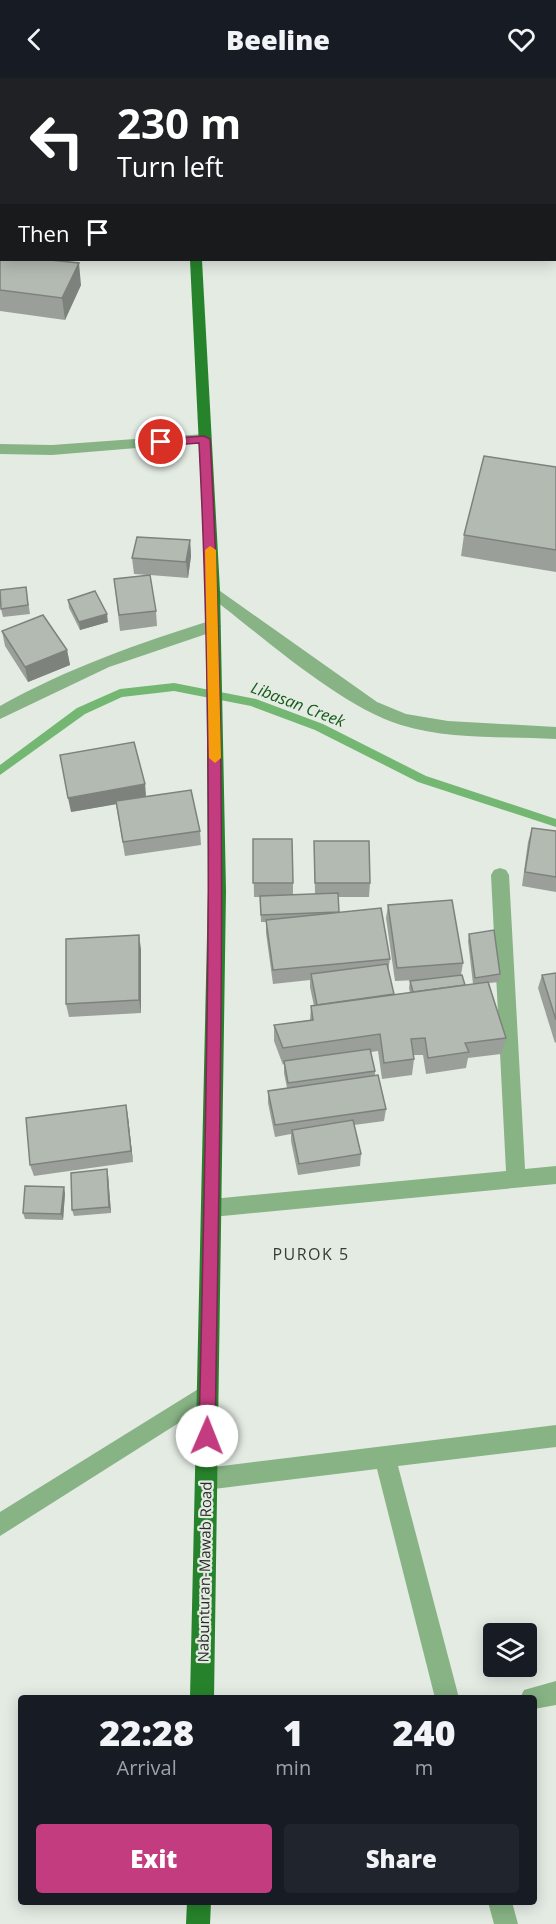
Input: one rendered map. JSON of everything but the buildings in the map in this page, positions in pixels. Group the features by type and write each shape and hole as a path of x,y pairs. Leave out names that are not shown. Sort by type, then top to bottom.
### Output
{"main road":[{"name":"Nabunturan-Mawab Road","path":"196,261 213,591 217,891 202,1695"},
{"path":"198,1924 199,1905"}],"street":[{"path":"0,448 52,450 204,439"},
{"path":"213,591 371,706 404,720 448,727 556,733"},
{"path":"0,713 35,693 136,649 213,626"},
{"path":"500,875 516,1179"},
{"path":"212,1209 556,1175"},
{"path":"0,1525 208,1393"},
{"path":"206,1479 556,1436"},
{"path":"385,1457 446,1695"},
{"path":"537,1697 556,1693"},
{"path":"501,1905 506,1924"}],"waterway":[{"name":"Libasan Creek","path":"0,771 81,711 120,693 174,687 252,702 319,727 422,779 556,823"}],"slow traffic":[{"path":"210,550 215,758"}],"district":[{"name":"PUROK 5","path":"311,1254"}],"route":[{"path":"161,442 204,439 213,591 217,891 207,1436"}]}
